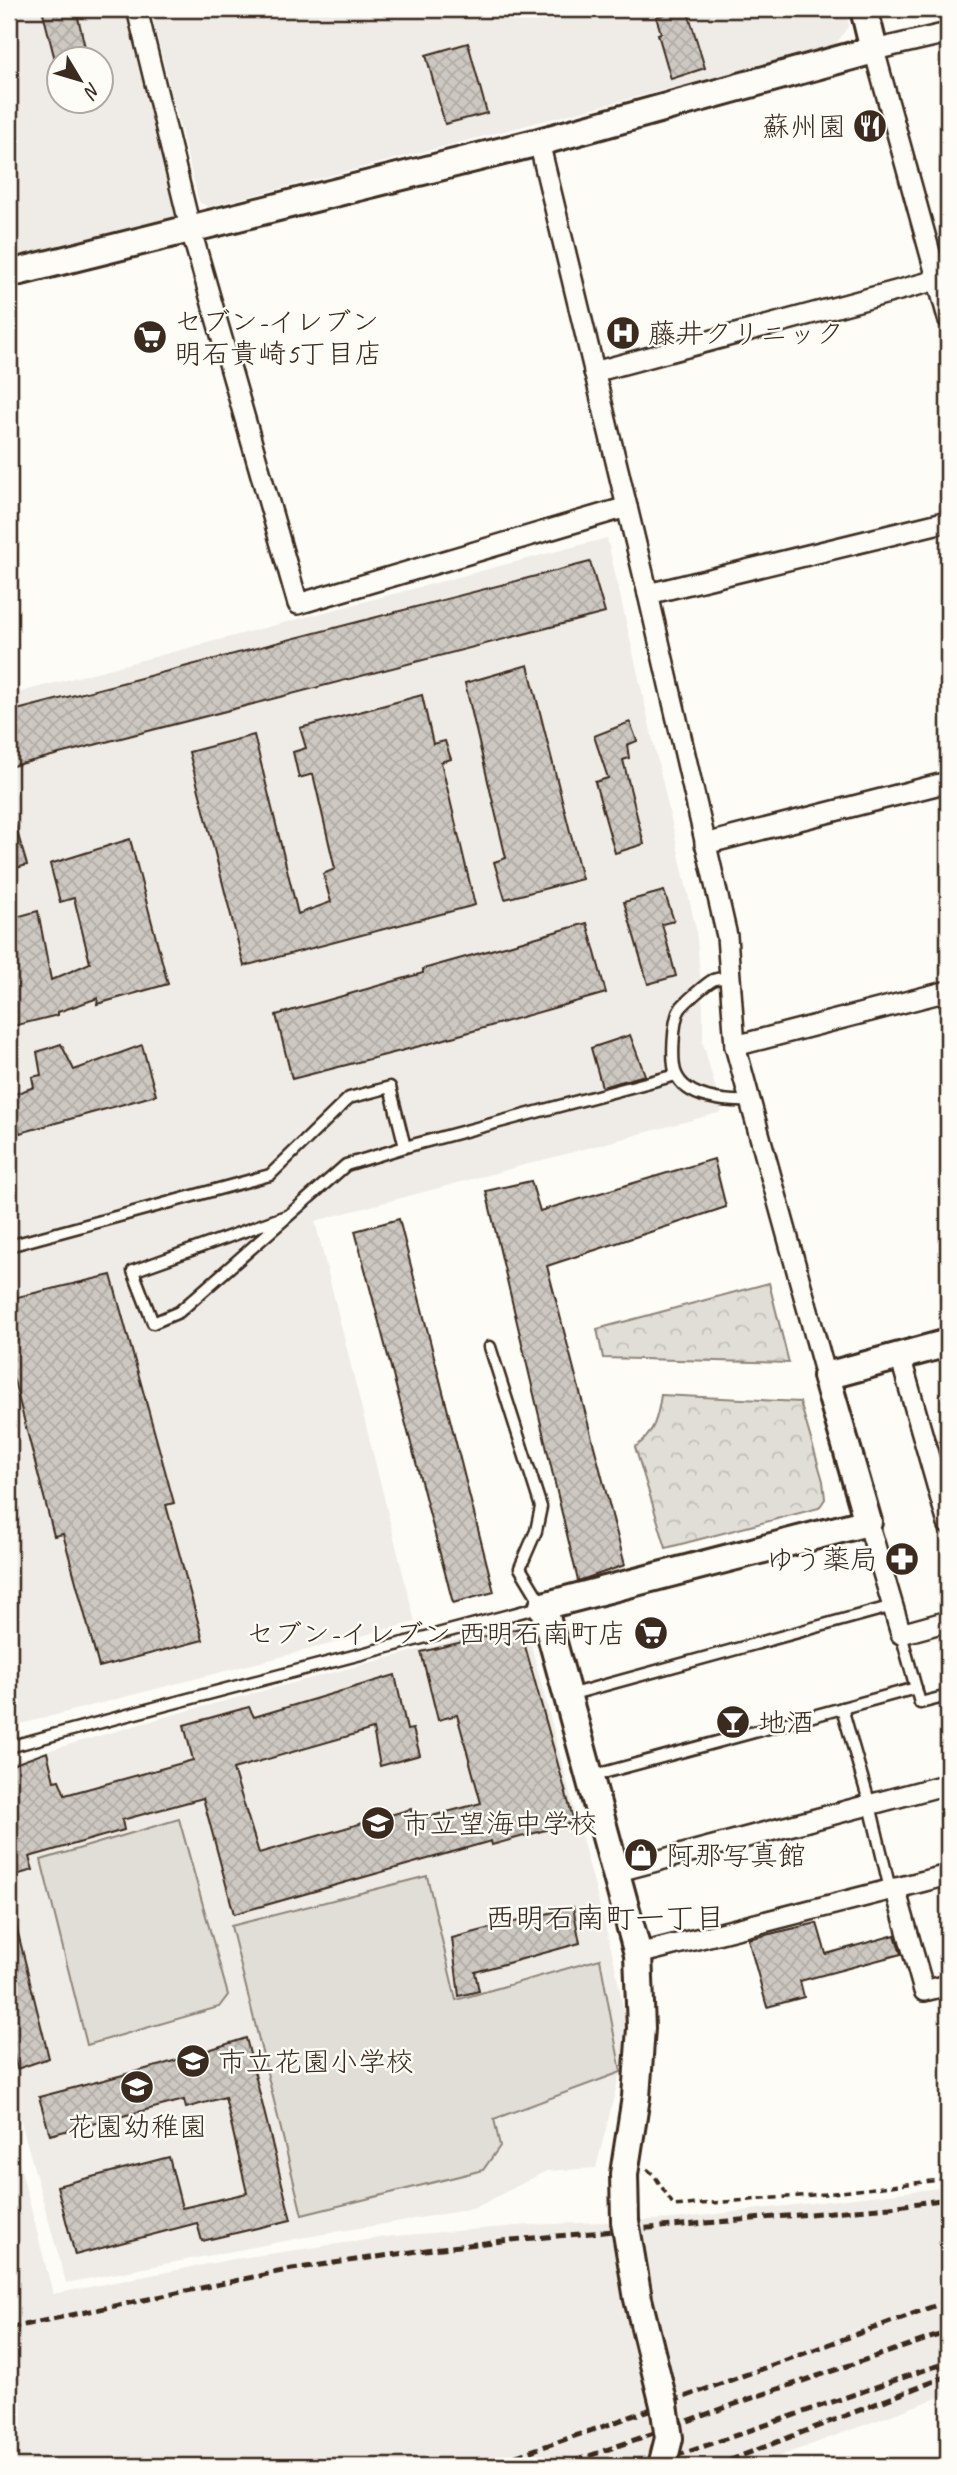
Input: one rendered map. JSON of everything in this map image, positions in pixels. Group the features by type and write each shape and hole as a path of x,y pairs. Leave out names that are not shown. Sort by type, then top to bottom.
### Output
{"street":[{"path":"137,9 190,227 298,604 627,508"},
{"path":"864,9 943,278 948,318"},
{"path":"9,274 539,142 874,50 948,33"},
{"path":"539,142 727,936 735,1046 750,1101 901,1634 948,1622"},
{"path":"594,372 943,278"},
{"path":"648,594 948,521"},
{"path":"705,844 948,782"},
{"path":"735,1046 948,991"},
{"path":"826,1376 948,1343"},
{"path":"900,1356 948,1524"},
{"path":"662,2466 668,2438 664,2405 638,2299 625,2221 626,2163 636,2097 641,2028 638,1954 543,1606 868,1522"},
{"path":"615,1872 948,1784"},
{"path":"638,1954 948,1875"},
{"path":"893,1889 924,1991 948,1985"}],"lane":[{"path":"729,977 713,980 679,1010 673,1047 677,1075 689,1088 704,1097 726,1102 750,1101"},
{"path":"289,1215 133,1271 153,1323 179,1312 346,1165 677,1075"},
{"path":"9,1246 270,1175 349,1098 390,1087 405,1147"},
{"path":"9,1747 231,1686 417,1641 543,1606 520,1567 536,1531 541,1507 490,1347"},
{"path":"567,1695 892,1606"},
{"path":"901,1634 920,1703 948,1696"},
{"path":"588,1777 916,1688"},
{"path":"842,1708 893,1889"}],"path":[{"path":"626,2163 642,2165 654,2175 674,2206 825,2194 948,2179"}],"shaded area":[{"path":"9,9 128,9 181,211 175,217 9,260"},
{"path":"150,9 844,9 849,25 835,46 208,207 199,202"},
{"path":"607,538 696,929 703,1008 703,1043 722,1112 315,1221 415,1622 9,1727 9,695"},
{"path":"525,1622 613,1956 629,2037 596,2168 546,2171 473,2209 300,2238 66,2283 9,2079 9,1762 175,1714"},
{"path":"9,2123 53,2294 234,2259 393,2236 529,2225 674,2219 948,2187 948,2394 753,2466 9,2466"}],"green space":[{"path":"769,1283 789,1363 603,1358 597,1329"},
{"path":"661,1395 800,1402 823,1481 825,1499 819,1508 666,1548 635,1447 651,1431"},
{"path":"179,1819 228,1995 219,2007 87,2045 41,1860"},
{"path":"427,1876 456,2000 600,1959 621,2072 494,2119 500,2146 483,2170 302,2215 231,1926"}],"building":[{"path":"42,9 76,9 85,46 51,46"},
{"path":"687,9 705,68 671,79 656,17"},
{"path":"468,43 487,113 445,124 426,55"},
{"path":"590,562 605,613 9,767 9,712"},
{"path":"528,665 582,879 505,899 494,862 506,858 465,683"},
{"path":"422,695 433,744 445,741 451,759 441,762 475,905 244,966 189,752 254,735 298,914 331,902 323,874 335,869 313,774 299,778 293,752 306,748 300,728"},
{"path":"630,722 637,741 627,745 629,758 623,760 644,844 615,853 595,782 608,778 594,736"},
{"path":"13,818 27,865 9,870 9,819"},
{"path":"130,839 168,984 97,1004 98,998 58,1012 58,1015 9,1027 9,919 38,911 51,980 90,963 74,898 60,902 50,864"},
{"path":"664,891 674,921 662,924 676,976 648,984 624,902"},
{"path":"587,923 606,993 292,1079 276,1015 423,973 423,969"},
{"path":"630,1035 645,1075 602,1087 591,1048"},
{"path":"61,1044 74,1070 142,1045 156,1095 20,1133 9,1096 34,1087 32,1077 41,1075 37,1052"},
{"path":"714,1159 726,1207 547,1266 625,1565 578,1581 486,1191 531,1181 540,1211"},
{"path":"399,1219 494,1592 453,1603 355,1231"},
{"path":"111,1275 174,1503 166,1505 203,1640 99,1667 63,1534 54,1536 9,1361 9,1299"},
{"path":"520,1628 574,1822 492,1845 491,1841 234,1914 203,1798 122,1820 124,1830 29,1857 33,1870 9,1877 9,1766 47,1752 54,1781 59,1780 65,1795 193,1760 184,1725 249,1707 254,1717 395,1675 407,1730 413,1729 420,1755 380,1766 373,1729 233,1769 259,1853 411,1809 413,1821 481,1803 457,1715 438,1720 421,1652"},
{"path":"573,1907 580,1943 475,1972 479,1991 459,1996 452,1938"},
{"path":"9,1921 15,1921 49,2058 17,2069 9,2034"},
{"path":"817,1923 826,1954 895,1935 901,1954 800,1981 804,1997 767,2007 748,1939"},
{"path":"246,2038 291,2220 202,2241 197,2223 75,2255 57,2186 169,2157 182,2208 247,2193 225,2097 186,2108 184,2100 50,2135 39,2097 161,2065"}],"railway":[{"path":"9,2328 292,2269 433,2249 890,2207 948,2199"},
{"path":"487,2466 948,2301"},
{"path":"561,2466 948,2332"},
{"path":"647,2466 948,2362"},
{"path":"715,2466 948,2376"}],"place":[{"name":"蘇州園","path":"870,126"},
{"name":"藤井クリニック","path":"623,333"},
{"name":"セブン-イレブン 明石貴崎5丁目店","path":"150,337"},
{"name":"ゆう薬局","path":"902,1559"},
{"name":"セブン-イレブン 西明石南町店","path":"651,1633"},
{"name":"地酒","path":"733,1722"},
{"name":"市立望海中学校","path":"378,1823"},
{"name":"阿那写真館","path":"641,1855"},
{"name":"市立花園小学校","path":"193,2061"},
{"name":"花園幼稚園","path":"137,2087"}],"district":[{"name":"西明石南町一丁目","path":"605,1918"}]}
